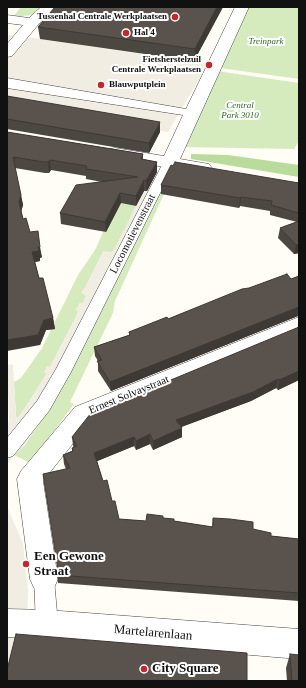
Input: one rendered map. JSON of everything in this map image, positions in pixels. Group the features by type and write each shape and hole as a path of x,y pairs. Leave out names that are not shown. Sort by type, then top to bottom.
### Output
{"street":[{"path":"7,53 32,22 50,7"},
{"name":"Locomotievenstraat","path":"7,451 44,406 55,386 168,163 242,7"},
{"path":"7,19 32,22"},
{"path":"7,83 180,110"},
{"path":"96,150 218,171"},
{"name":"Ernest Solvaystraat","path":"27,624 44,580 30,479 83,414 299,325"},
{"name":"Martelarenlaan","path":"27,624 299,644"}],"green space":[{"path":"21,7 44,7 32,15 13,17"},
{"name":"Treinpark","path":"248,7 299,7 299,79 220,68"},
{"name":"Central Park 3010","path":"217,71 299,83 299,141 294,149 181,147"},
{"path":"191,154 228,155 299,165 299,177 191,159"},
{"path":"167,174 164,194 115,301 113,313 70,402 74,404 30,463 14,455 26,444"},
{"path":"121,203 136,206 114,250 82,292 86,296 83,303 80,303 76,310 79,311 50,367 44,372 47,373 18,418 16,417 14,382 21,378 42,348 78,275 95,250 103,232 106,232"}],"shaded area":[{"name":"Blauwputplein","path":"7,35 208,64 168,132 7,106"},
{"path":"154,171 167,174 53,403 26,444 14,455 7,465 7,431 9,420 7,365 13,364 16,417 18,418 47,373 44,372 47,366 50,367 79,312 76,311 80,303 83,303 86,296 82,293 103,251 112,252 114,250"},
{"path":"7,507 23,543 28,591 27,623 11,681 7,681"}],"building":[{"name":"Hal 4","path":"55,7 217,7 195,49 38,27"},
{"path":"7,96 160,122 149,143 7,119"},
{"path":"7,132 143,154 141,159 157,162 146,181 144,180 136,196 120,193 105,222 60,213 76,185 138,177 86,169 87,166 50,160 48,162 44,162 13,157 21,195 19,202 23,219 26,218 30,232 38,231 39,251 32,252 39,278 43,278 53,318 44,320 38,335 7,340"},
{"path":"175,162 299,183 299,213 271,205 272,201 240,198 161,185 171,165 173,166"},
{"path":"299,221 299,244 296,245 280,228"},
{"path":"287,274 291,279 299,276 299,307 110,382 97,361 102,360 94,347 130,335 129,332 167,317 168,319 242,289 249,288"},
{"path":"299,327 299,371 279,380 278,379 253,392 176,420 182,428 153,441 150,434 136,441 134,437 94,453 103,481 107,480 112,501 115,501 119,519 146,521 147,514 163,516 163,518 174,519 174,521 213,527 213,518 230,519 253,522 253,529 271,533 271,536 299,539 299,593 57,575 58,570 43,474 70,468 63,455 73,451 72,448 77,446 72,437 91,413"},
{"path":"16,634 247,653 247,681 7,681 7,670"},
{"path":"290,654 299,655 299,681 292,681"}],"place":[{"name":"Tussenhal Centrale Werkplaatsen","path":"175,17"},
{"name":"Hal 4","path":"126,33"},
{"name":"Fietsherstelzuil Centrale Werkplaatsen","path":"209,65"},
{"name":"Blauwputplein","path":"101,85"},
{"name":"Een Gewone Straat","path":"26,564"},
{"name":"City Square","path":"144,669"}]}
